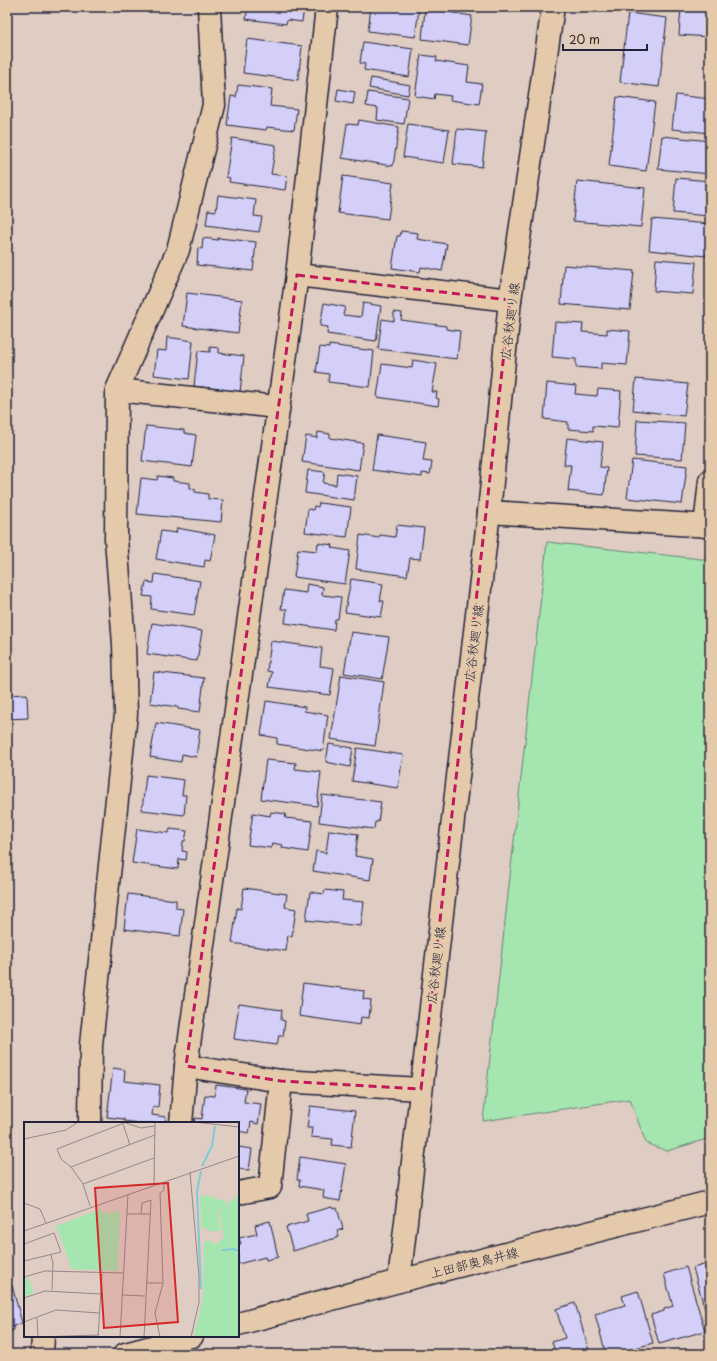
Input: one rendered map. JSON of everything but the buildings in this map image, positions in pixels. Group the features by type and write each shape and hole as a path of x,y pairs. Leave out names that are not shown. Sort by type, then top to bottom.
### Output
{"street":[{"path":"90,1122 90,1045 126,714 124,644 116,539 117,390 178,250 214,105 209,7"},
{"path":"181,1122 186,1066 277,407 297,275 327,7"},
{"name":"広谷秋廻り線","path":"399,1281 489,512 510,300 553,7"},
{"path":"297,275 510,300"},
{"path":"117,390 277,407"},
{"path":"489,512 707,526 710,481"},
{"path":"186,1066 281,1081 421,1089"},
{"path":"239,1194 270,1187 281,1081"},
{"name":"上田部奥鳥井線","path":"239,1324 399,1281 710,1202"},
{"path":"42,1354 43,1337"},
{"path":"135,1353 189,1337"}],"highlighted area":[{"path":"297,275 510,300 421,1089 281,1081 186,1066"}],"green space":[{"path":"547,542 710,560 710,1138 667,1151 646,1143 630,1099 483,1121"}]}
